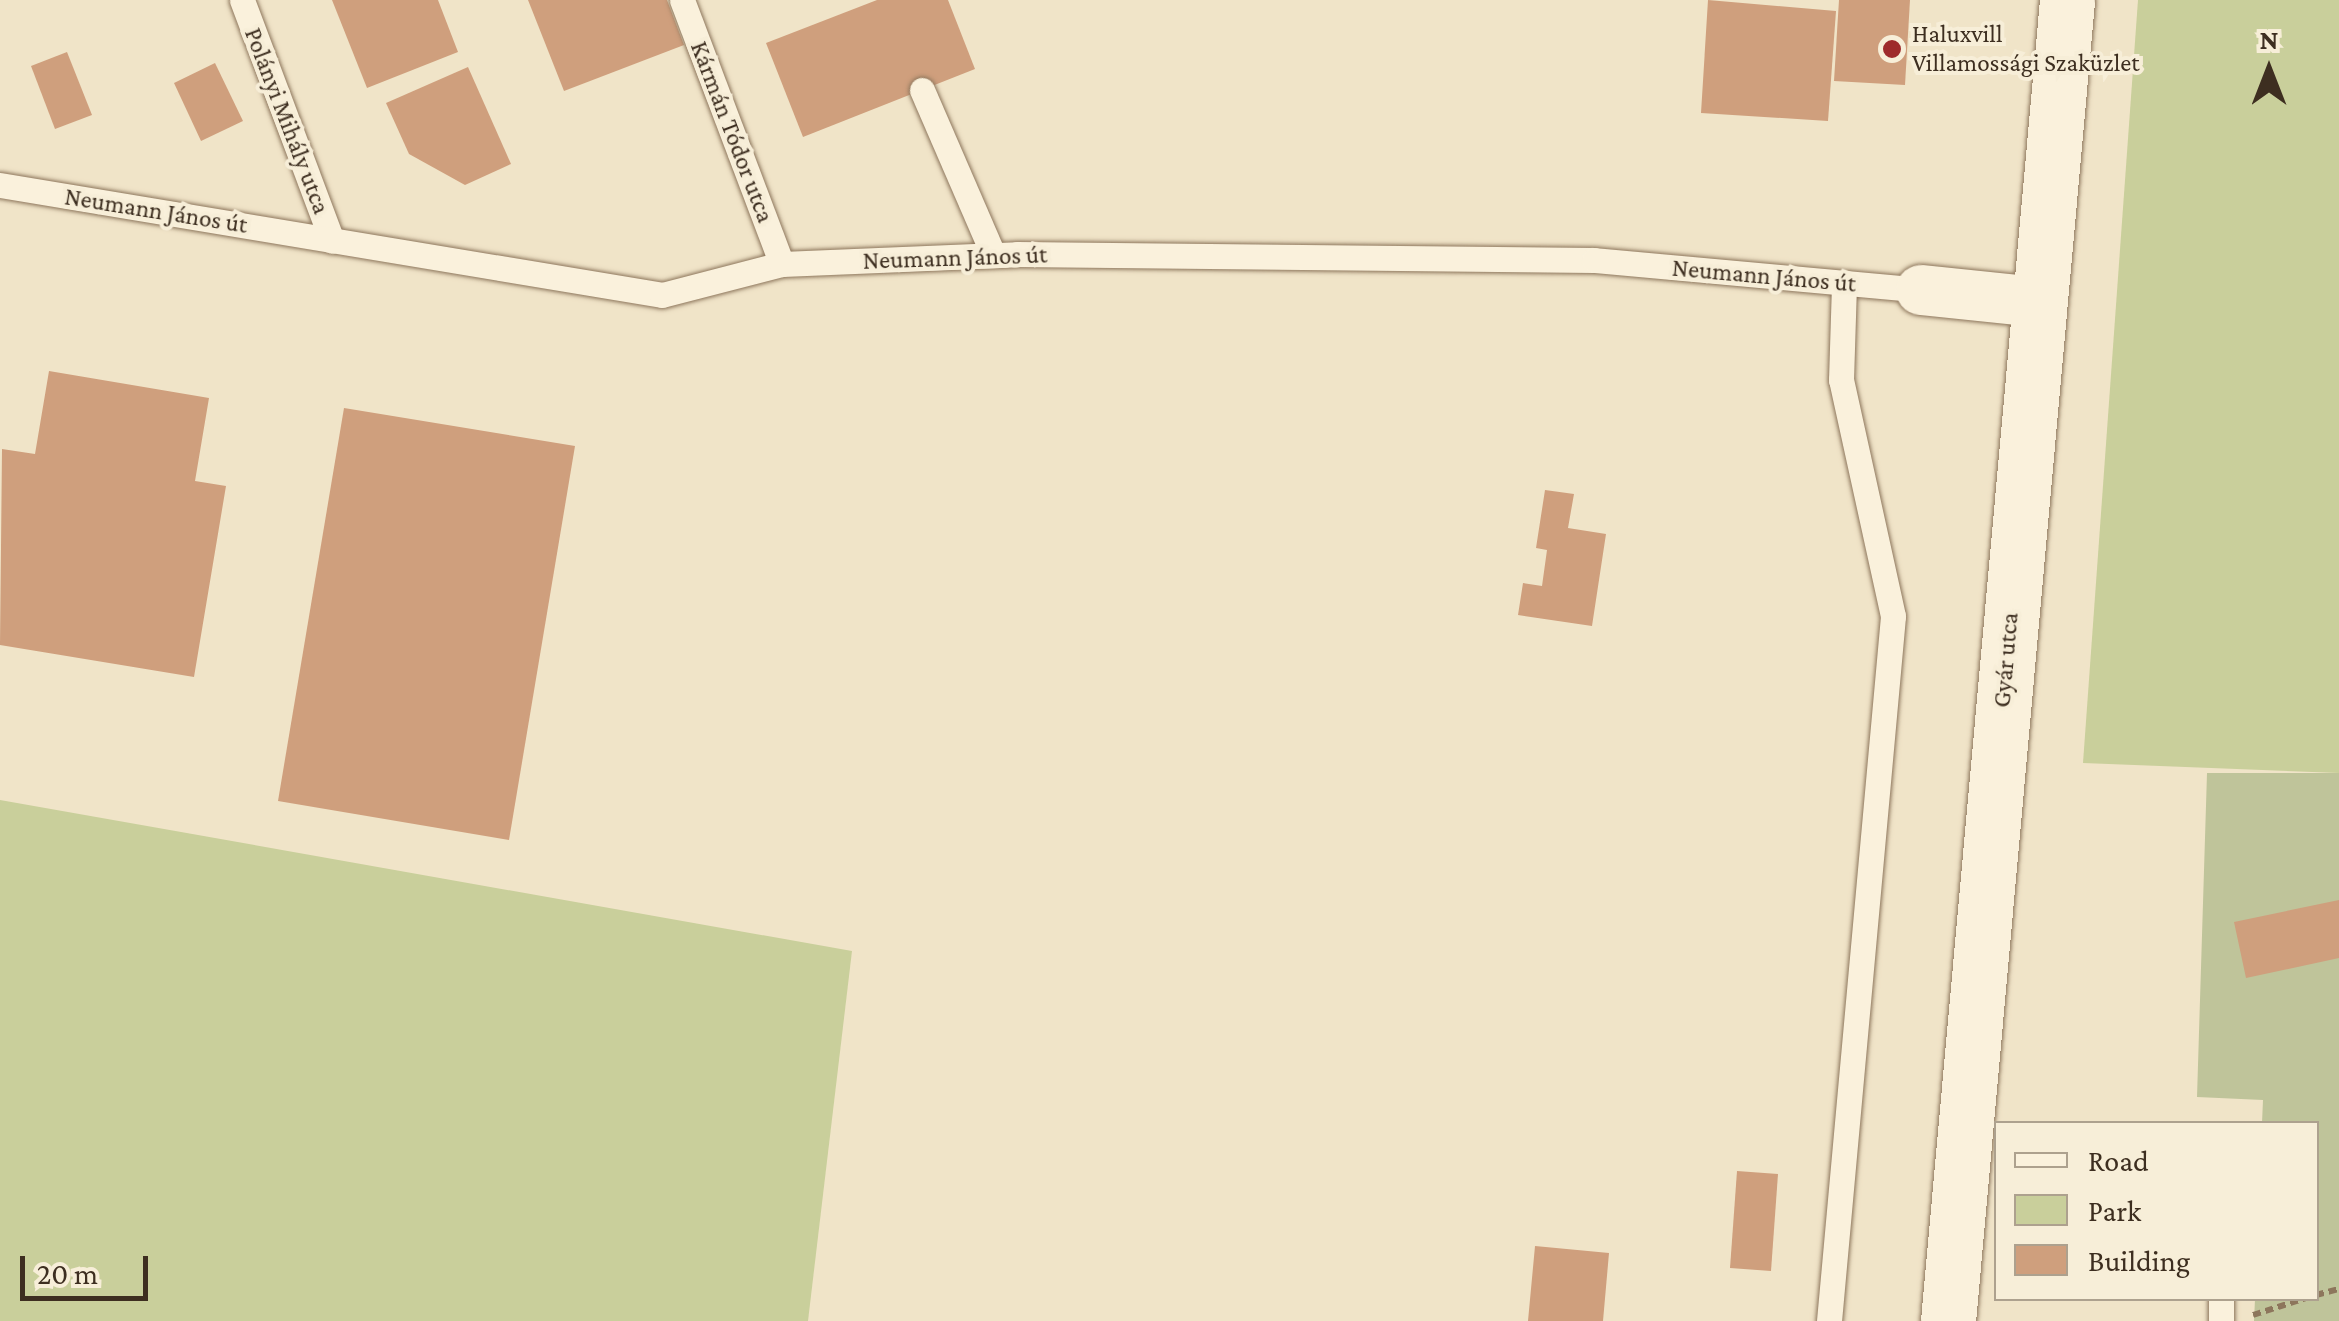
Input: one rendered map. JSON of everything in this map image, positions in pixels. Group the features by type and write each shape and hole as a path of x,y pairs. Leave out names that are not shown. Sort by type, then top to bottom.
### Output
{"main road":[{"name":"Gyár utca","path":"1948,1321 2067,0"}],"street":[{"path":"1921,290 2037,302"}],"lane":[{"name":"Polányi Mihály utca","path":"242,0 332,241"},
{"name":"Kármán Tódor utca","path":"682,0 782,264"},
{"path":"922,90 993,254"},
{"name":"Neumann János út","path":"0,186 662,295 782,264 993,254 1594,260 1921,290"},
{"path":"1830,1321 1892,616 1841,380 1844,284"}],"path":[{"path":"2232,1321 2296,1301"}],"green space":[{"path":"2138,0 2339,0 2339,773 2083,763"},
{"path":"2207,773 2339,773 2339,1321 2254,1321 2255,1301 2319,1301 2319,1121 2262,1121 2263,1100 2197,1097"},
{"path":"0,800 852,951 808,1321 0,1321"}],"building":[{"path":"332,0 438,0 458,52 367,88"},
{"path":"528,0 667,0 684,45 564,91"},
{"path":"877,0 948,0 975,69 803,137 766,43"},
{"path":"1708,0 1836,11 1828,121 1701,113"},
{"path":"1839,0 1910,0 1905,85 1834,81"},
{"path":"67,52 92,115 55,129 31,66"},
{"path":"215,63 243,121 201,141 174,83"},
{"path":"468,67 511,164 465,185 409,154 386,103"},
{"path":"49,371 209,398 195,481 226,486 194,677 0,645 2,449 35,454"},
{"path":"344,408 575,446 509,840 278,801"},
{"path":"1545,490 1574,494 1568,528 1606,534 1592,626 1518,615 1523,583 1542,586 1547,550 1536,548"},
{"path":"2339,900 2339,958 2246,978 2234,922"},
{"path":"1737,1171 1778,1174 1771,1271 1730,1268"},
{"path":"1535,1246 1609,1253 1603,1321 1528,1321"}],"place":[{"name":"Haluxvill Villamossági Szaküzlet","path":"1892,49"}]}
